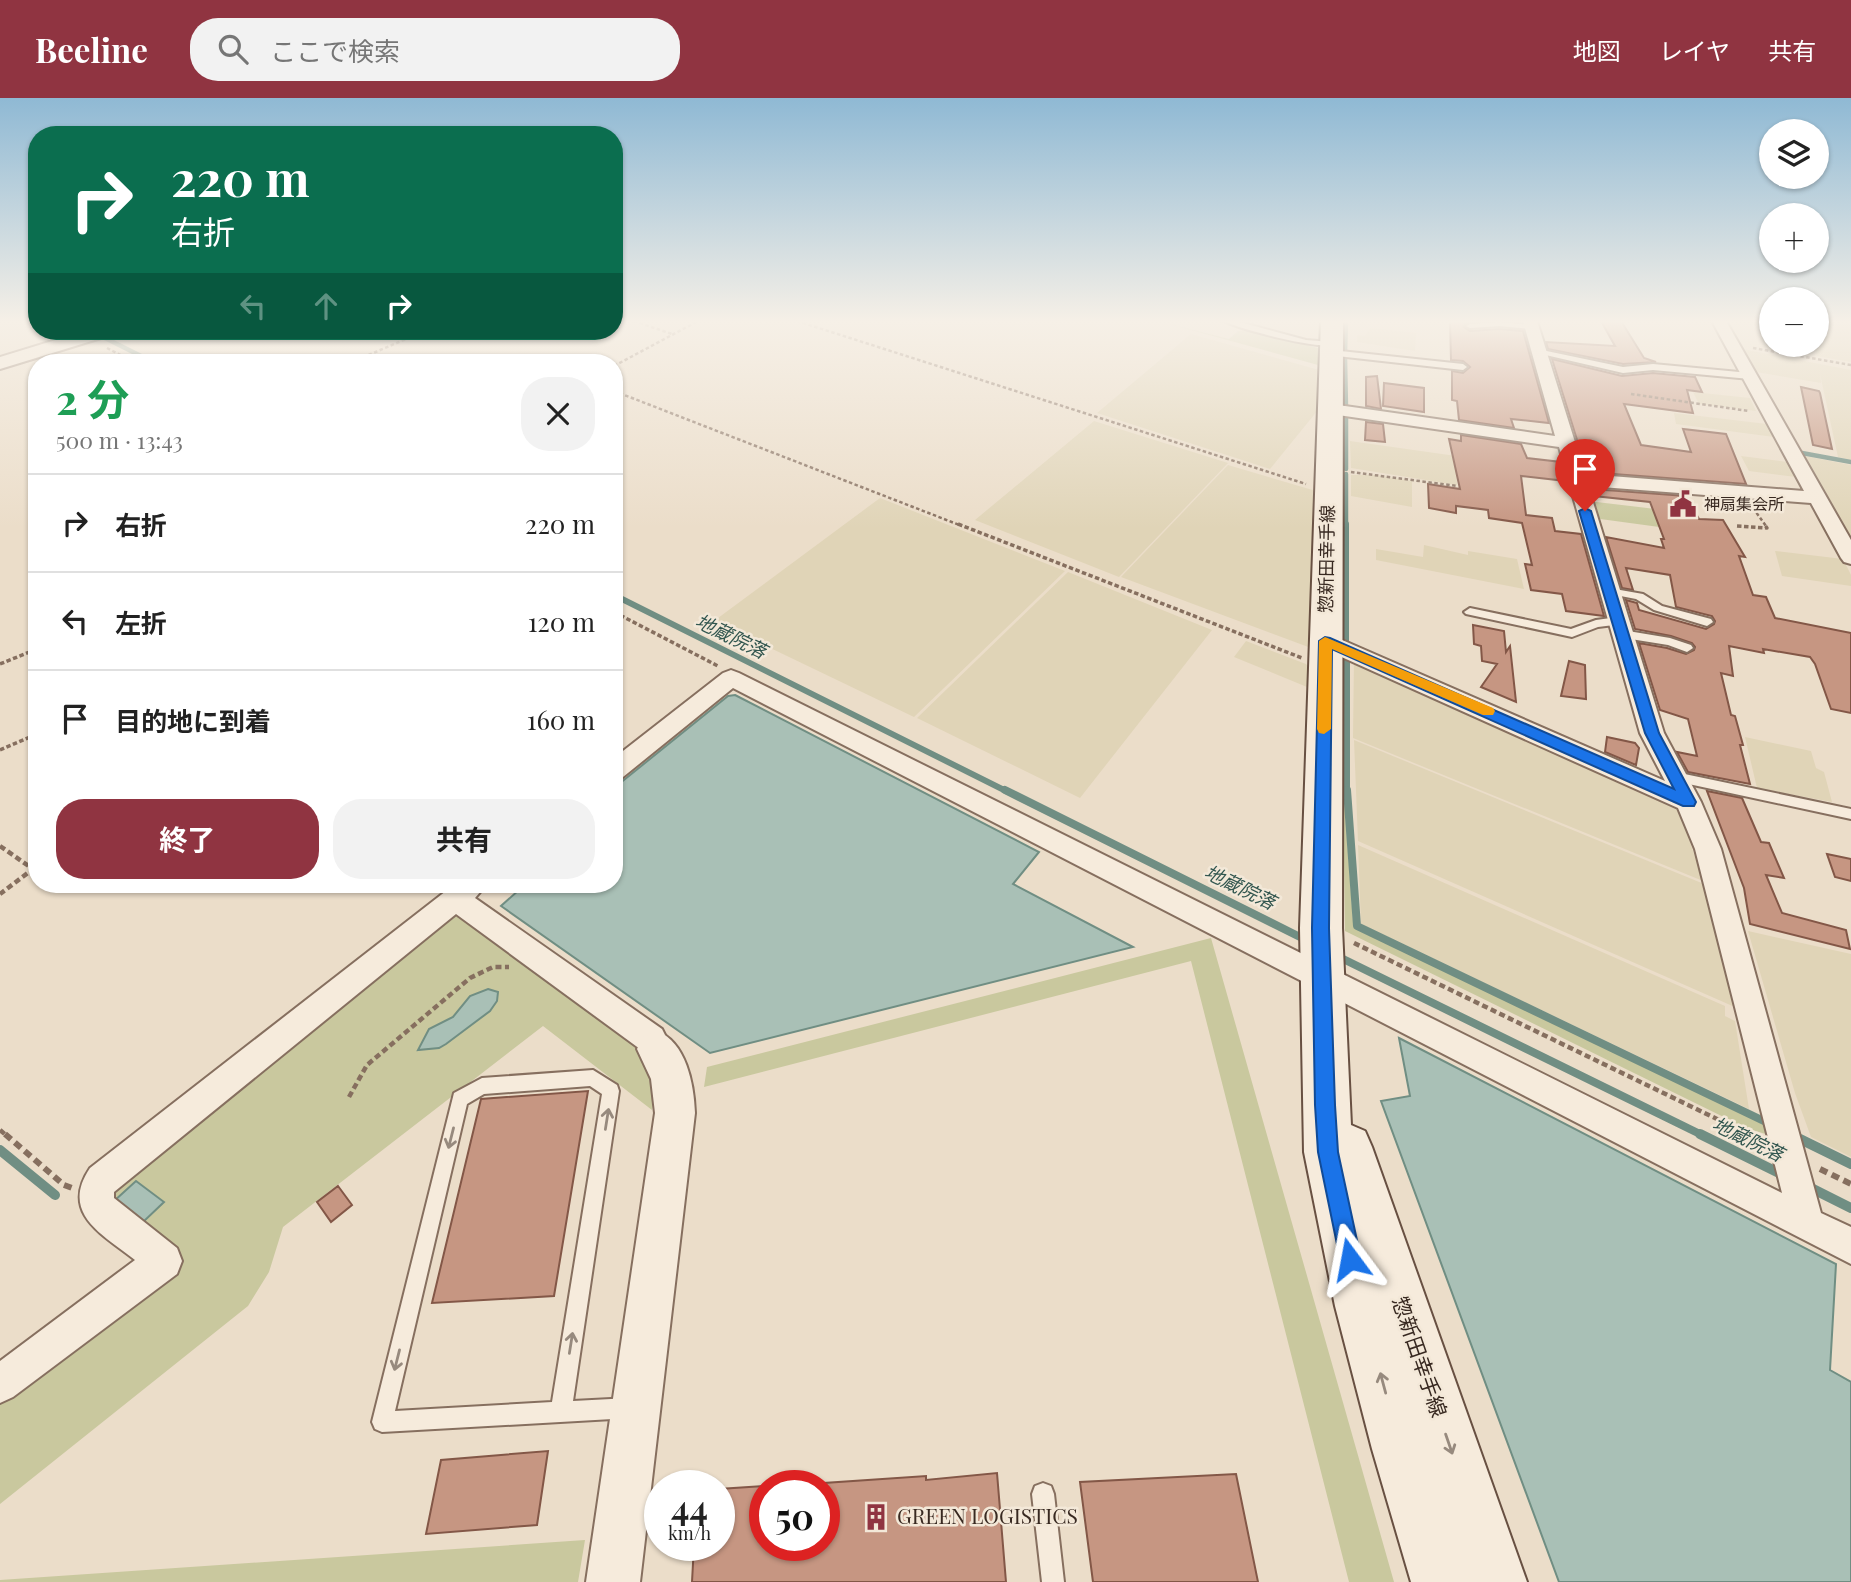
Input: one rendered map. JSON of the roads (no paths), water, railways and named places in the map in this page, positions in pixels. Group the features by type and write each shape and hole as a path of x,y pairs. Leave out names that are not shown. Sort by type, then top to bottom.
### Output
{"main road":[{"name":"惣新田幸手線","path":"1331,390 1322,952 1328,1152 1345,1235 1401,1449 1442,1582"},
{"name":"惣新田幸手線","path":"1325,1049 1341,1126 1496,1582"}],"street":[{"path":"1551,390 1575,479 1652,733 1708,849 1807,1223"},
{"path":"1758,390 1851,558"},
{"path":"1331,409 1566,443"},
{"path":"1575,479 1819,498"},
{"path":"1325,654 1681,789"},
{"path":"623,764 731,678 1322,952 1851,1246"},
{"path":"0,1384 164,1261 97,1207 96,1189 110,1173 461,893"},
{"path":"466,893 547,966 651,1039 666,1062 675,1088 676,1113 613,1582"}],"lane":[{"path":"1609,591 1639,596 1658,608 1707,622"},
{"path":"1470,612 1572,633 1620,627 1687,648"},
{"path":"1681,789 1851,814"},
{"path":"561,1411 611,1091 593,1078 482,1086 460,1100 382,1422 636,1408"},
{"path":"1043,1494 1053,1582"}],"waterway":[{"path":"1346,390 1346,409"},
{"path":"1346,414 1346,469"},
{"path":"1802,453 1851,462"},
{"path":"1346,474 1346,641"},
{"name":"地蔵院落","path":"623,600 1008,792"},
{"path":"1347,656 1347,790"},
{"name":"地蔵院落","path":"1005,790 1306,940"},
{"path":"1347,790 1357,926 1768,1123"},
{"name":"地蔵院落","path":"1335,955 1704,1136"},
{"name":"地蔵院落","path":"1700,1134 1783,1175"},
{"path":"1800,1139 1851,1164"},
{"path":"0,1150 55,1195"},
{"name":"地蔵院落","path":"1807,1186 1851,1208"}],"place":[{"name":"神扇集会所","path":"1683,504"},
{"name":"GREEN LOGISTICS","path":"876,1517"}]}
